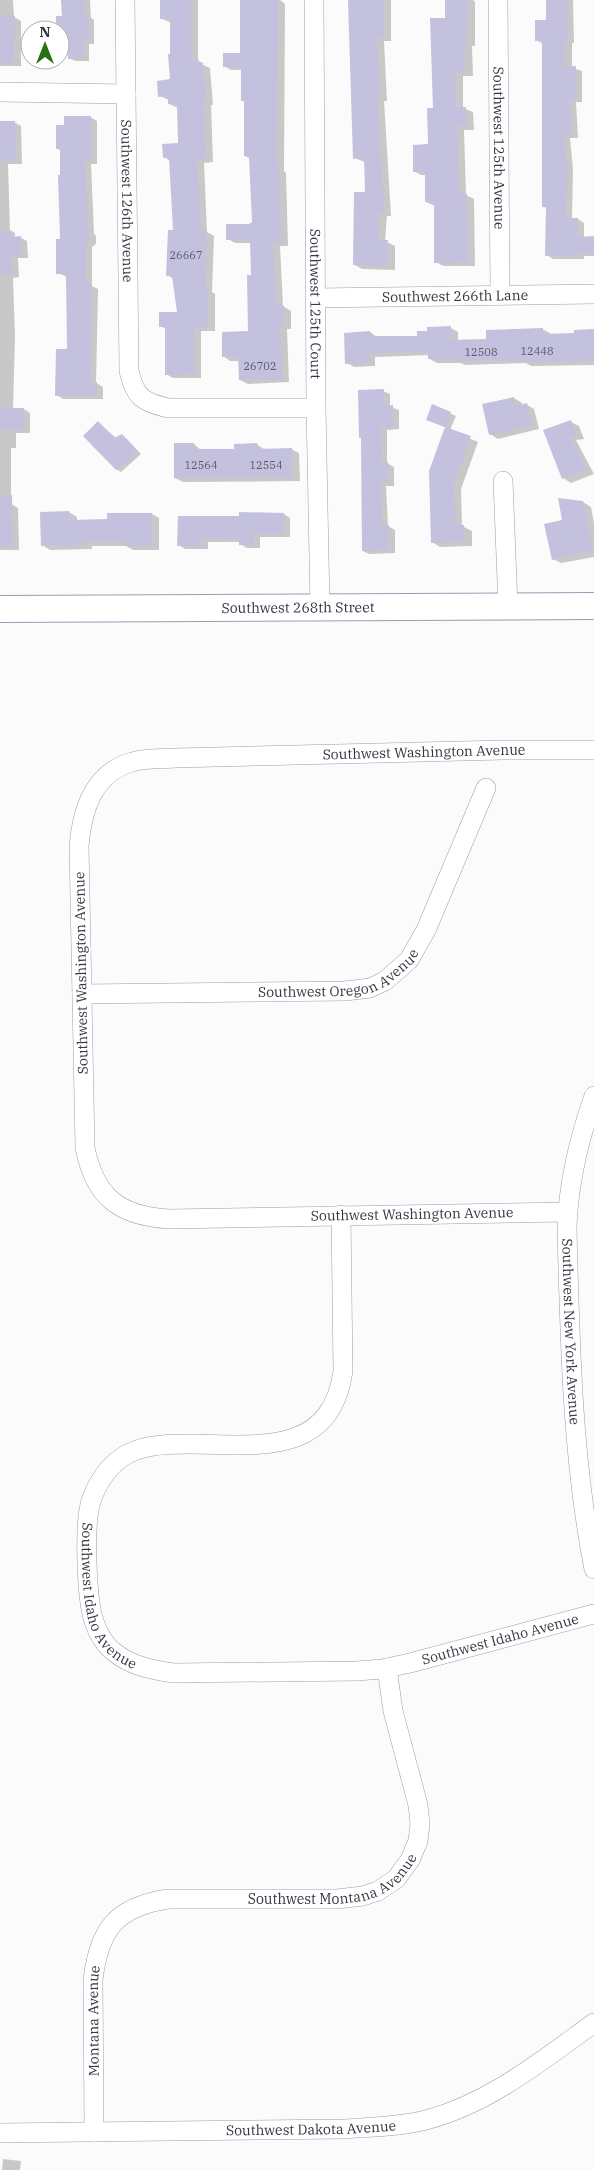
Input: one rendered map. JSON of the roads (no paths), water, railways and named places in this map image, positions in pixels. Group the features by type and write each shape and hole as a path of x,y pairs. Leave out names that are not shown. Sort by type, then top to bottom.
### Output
{"main road":[{"name":"Southwest 268th Street","path":"0,608 594,606"}],"street":[{"name":"Southwest 126th Avenue","path":"125,0 129,371 133,388 142,399 168,408 316,408"},
{"name":"Southwest 125th Court","path":"314,0 316,408 320,607"},
{"name":"Southwest 125th Avenue","path":"498,0 500,295"},
{"path":"0,92 126,94"},
{"name":"Southwest 266th Lane","path":"316,298 594,294"},
{"path":"503,481 508,606"},
{"name":"Southwest Washington Avenue","path":"567,1212 152,1218 122,1207 107,1197 97,1184 89,1168 85,1148 79,846 85,807 93,792 105,777 131,762 149,759 503,750 594,750"},
{"name":"Southwest Oregon Avenue","path":"82,994 345,991 370,988 385,981 400,970 418,946 486,788"},
{"name":"Southwest New York Avenue","path":"594,1096 577,1153 567,1212 576,1445 585,1524 594,1569"},
{"name":"Southwest Idaho Avenue","path":"341,1215 343,1371 341,1386 335,1402 324,1419 309,1433 289,1441 264,1444 171,1444 150,1447 122,1457 109,1469 97,1485 90,1502 88,1539 90,1609 95,1625 104,1641 114,1652 135,1665 174,1673 357,1671 387,1668 594,1614"},
{"name":"Southwest Montana Avenue","path":"120,1917 150,1902 168,1899 337,1899 363,1896 378,1891 396,1879 410,1860 418,1841 420,1824 413,1784 394,1711 387,1668"},
{"name":"Montana Avenue","path":"94,2132 93,1980 96,1957 102,1940 120,1917"},
{"name":"Southwest Dakota Avenue","path":"0,2133 342,2129 388,2126 424,2120 458,2109 489,2094 520,2076 594,2023"}]}
